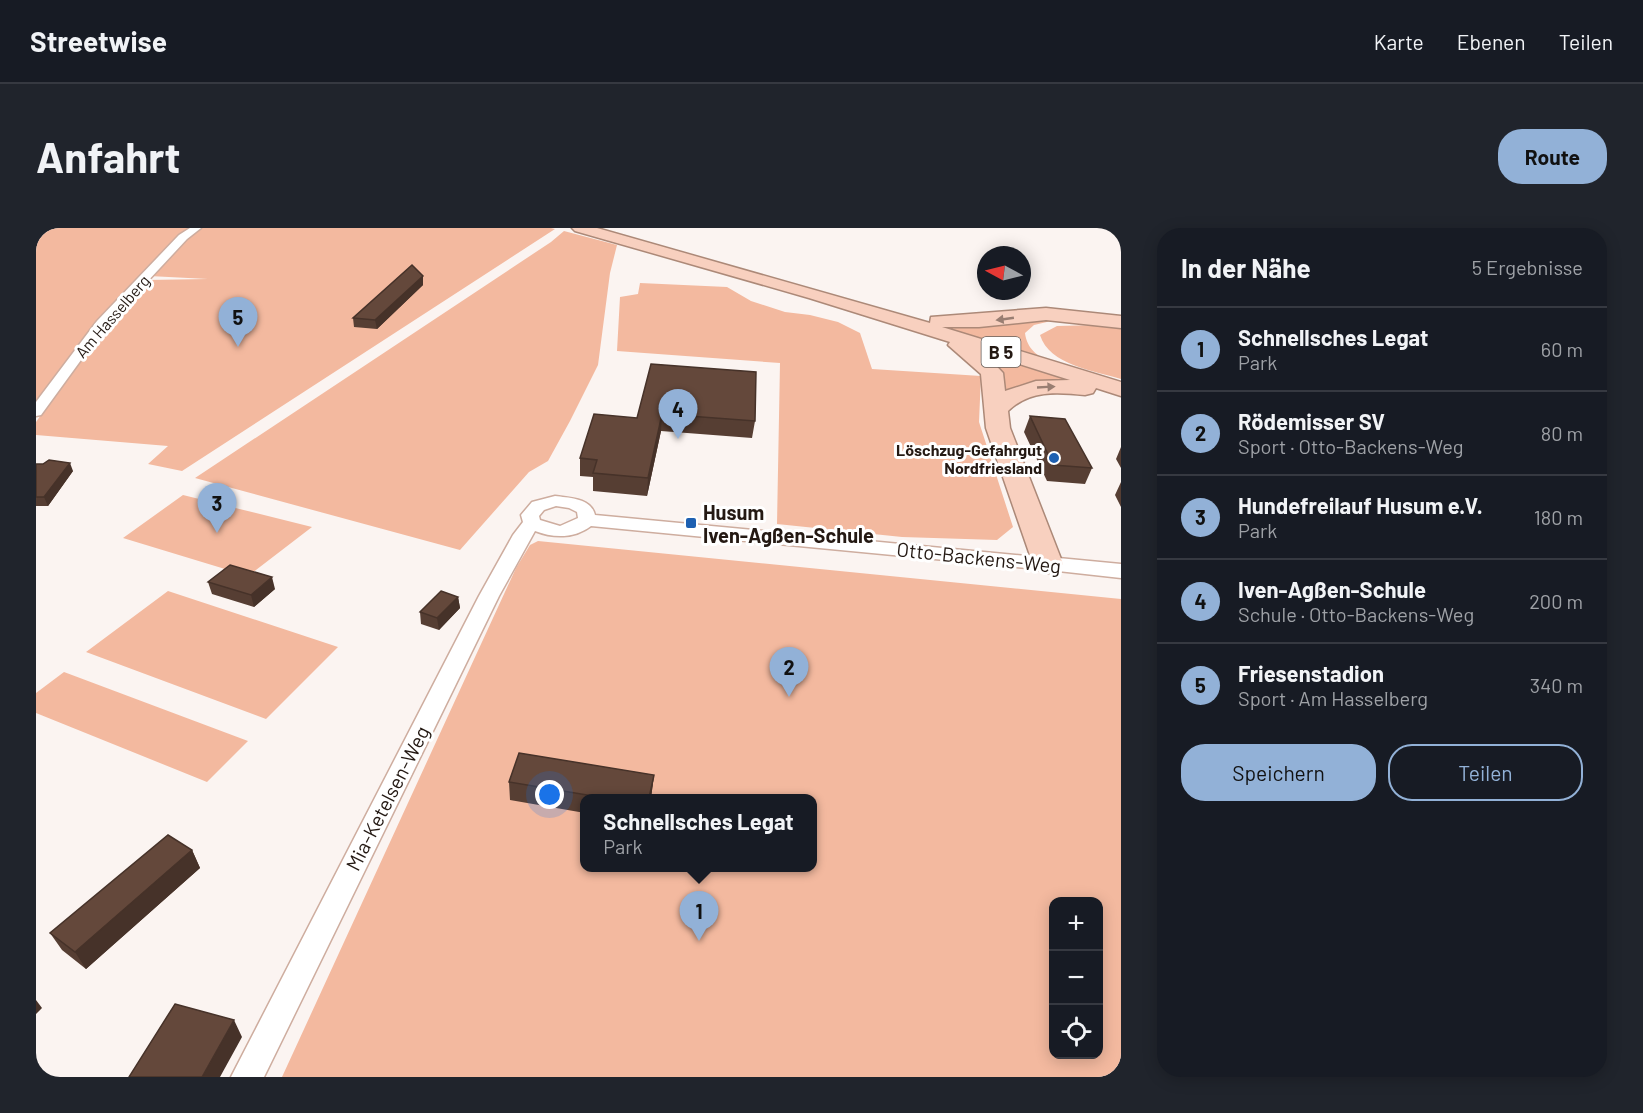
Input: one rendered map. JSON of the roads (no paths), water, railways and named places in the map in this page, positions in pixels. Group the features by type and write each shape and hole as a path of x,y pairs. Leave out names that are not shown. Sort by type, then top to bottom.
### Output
{"highway":[{"name":"B 5","path":"584,229 815,294 1115,389"},
{"path":"815,294 903,315 949,322 974,322 1047,314 1113,321"},
{"path":"899,320 947,340 982,361 992,373 998,428 1048,564"},
{"path":"1113,321 1050,322 1031,339 1042,354 1115,389"},
{"path":"995,410 1005,399 1024,389 1074,387 1115,389"}],"street":[{"name":"Am Hasselberg","path":"36,411 102,324 183,237 196,228"},
{"name":"Mia-Ketelsen-Weg","path":"247,1077 489,596 522,535 532,523 530,515 538,506 555,501 573,503 585,510 587,520"},
{"name":"Otto-Backens-Weg","path":"587,520 1121,571"},
{"path":"532,523 544,530 560,532 579,527 587,520"}],"place":[{"name":"Friesenstadion","path":"238,347"},
{"name":"Iven-Agßen-Schule","path":"678,439"},
{"name":"Löschzug-Gefahrgut Nordfriesland","path":"1054,458"},
{"name":"Husum Iven-Agßen-Schule","path":"691,523"},
{"name":"Hundefreilauf Husum e.V.","path":"217,533"},
{"name":"Rödemisser SV","path":"789,697"},
{"name":"Schnellsches Legat","path":"699,941"}]}
